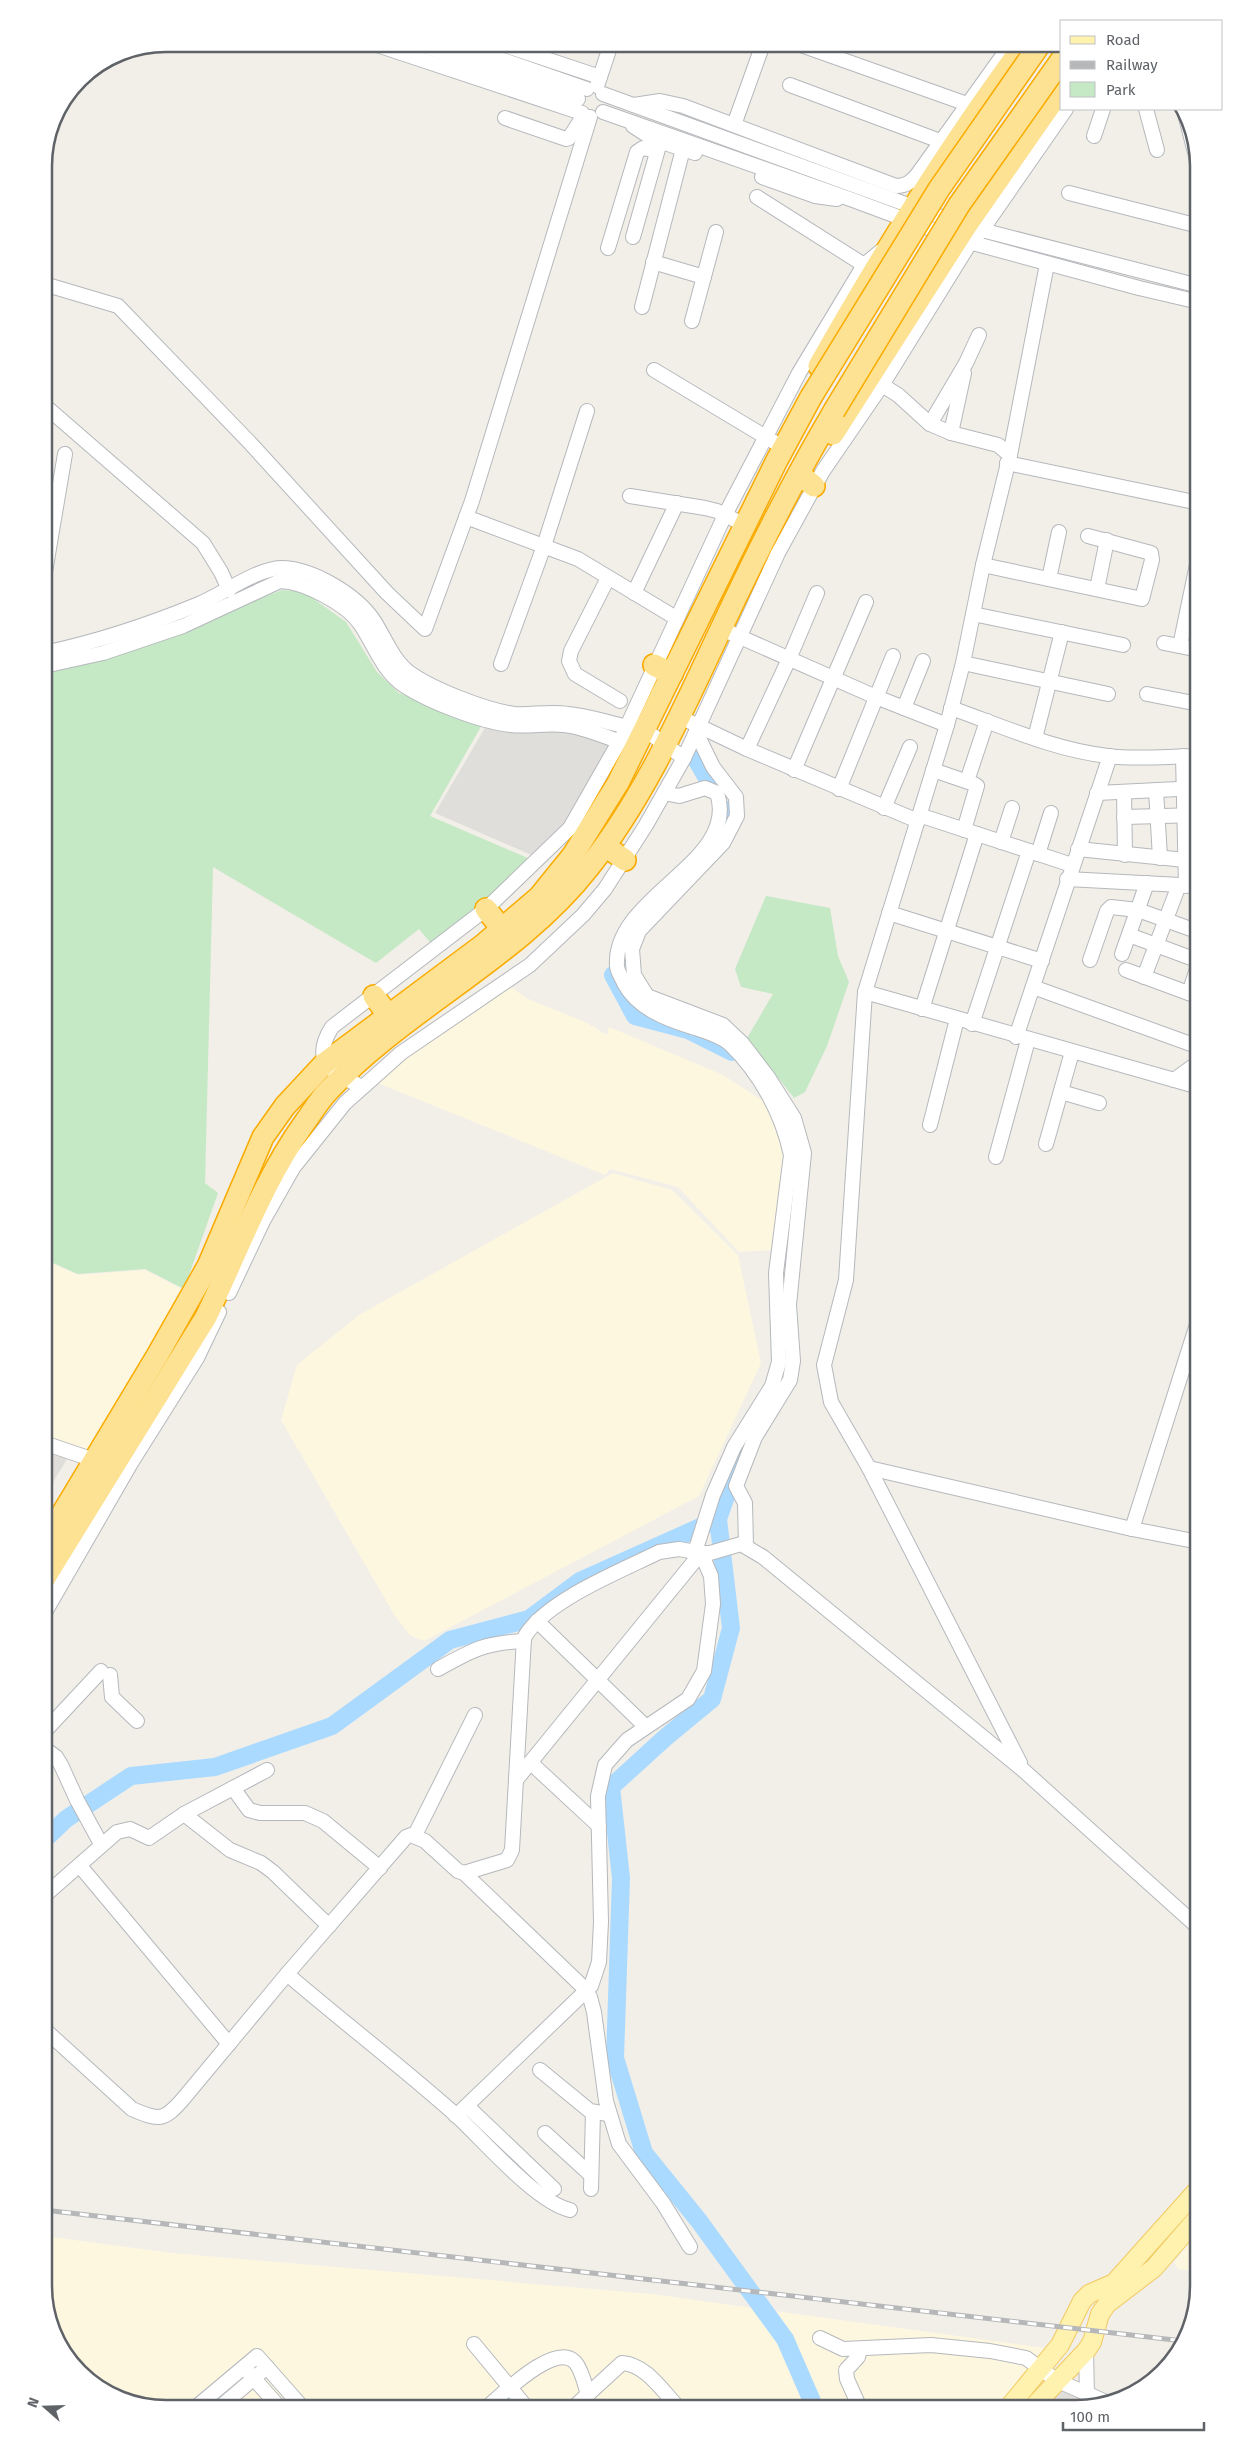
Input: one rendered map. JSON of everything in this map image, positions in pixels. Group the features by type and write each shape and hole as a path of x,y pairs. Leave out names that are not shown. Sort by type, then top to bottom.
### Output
{"highway":[{"path":"807,404 796,406 868,268 889,244 941,151 1019,53"},
{"path":"52,1555 61,1531 94,1460 157,1356 208,1266 263,1138 285,1106 325,1063 502,929 539,897 572,855 584,821 618,783 634,726 663,669 745,525 775,443 807,404 939,189 1034,53"},
{"path":"61,1531 206,1317 227,1274 251,1215 284,1153 326,1093 371,1050 494,958 552,910 588,869 605,846 666,745 692,725 730,633 834,411 959,205 1060,61"},
{"path":"803,480 808,468 846,416 969,234 1060,91"},
{"path":"605,846 625,860"},
{"path":"486,909 502,929"},
{"path":"374,996 388,1015"}],"main road":[{"path":"1015,2400 1067,2335 1082,2301 1089,2294 1114,2283 1190,2198"},
{"path":"1039,2400 1056,2380 1086,2352 1092,2342 1100,2314 1107,2304 1154,2268 1190,2226"}],"street":[{"path":"402,53 590,114 618,116 850,198 908,213"},
{"path":"452,53 593,90"},
{"path":"484,53 593,90 908,213 1047,264 1190,300"},
{"path":"506,118 566,139 590,114 606,103 593,90 519,53"},
{"path":"53,287 118,306 251,444 387,593 425,629 466,517 590,114 593,90 607,53"},
{"path":"734,125 760,53"},
{"path":"823,53 967,104"},
{"path":"633,105 660,101 683,106 896,186 910,183 941,151 967,104 1004,53"},
{"path":"790,85 941,151"},
{"path":"803,480 882,385 969,234 1065,110"},
{"path":"1094,136 1103,110"},
{"path":"1146,110 1157,150"},
{"path":"618,116 658,146"},
{"path":"608,248 637,152 643,148 658,146 683,149 815,196 850,198"},
{"path":"633,237 658,146"},
{"path":"642,307 683,149"},
{"path":"1069,193 1190,224"},
{"path":"663,669 676,618 725,515 775,443 799,373 868,268 757,197"},
{"path":"692,321 716,232"},
{"path":"969,234 1190,284"},
{"path":"653,262 704,277"},
{"path":"1022,1769 869,1468 831,1402 824,1365 846,1280 865,992 933,770 963,663 983,565 1008,459 1047,264"},
{"path":"930,424 966,363 979,335"},
{"path":"951,433 966,363"},
{"path":"654,370 775,443"},
{"path":"882,385 898,395 930,424 951,433 998,445 1008,459 1190,501"},
{"path":"501,664 544,546 587,411"},
{"path":"53,413 202,543 221,572 229,590"},
{"path":"53,508 65,454"},
{"path":"630,496 705,508 745,525"},
{"path":"634,593 677,503"},
{"path":"466,517 578,559 676,618"},
{"path":"1049,579 1059,532"},
{"path":"983,565 1142,599 1152,560 1151,553 1146,550 1088,536"},
{"path":"1097,589 1107,540"},
{"path":"53,650 121,634 199,604 266,571 286,568 306,572 338,588 372,618 396,660 408,672 421,680 496,710 518,714 567,713 634,726 684,758"},
{"path":"608,578 571,651 569,661 575,674 620,701"},
{"path":"53,664 104,653 183,626 280,581 292,582 318,592 344,609 360,623 388,672 404,685 422,695 442,704 500,723 526,726 564,725 585,729 618,741"},
{"path":"747,749 817,593"},
{"path":"794,770 866,602"},
{"path":"1180,646 1190,605"},
{"path":"973,614 1123,645"},
{"path":"1035,738 1062,632"},
{"path":"730,633 876,697 946,725"},
{"path":"1164,643 1190,648"},
{"path":"839,789 893,656"},
{"path":"904,708 923,661"},
{"path":"963,663 1108,694"},
{"path":"1146,694 1190,702"},
{"path":"951,708 1035,738 1110,756 1190,756"},
{"path":"966,781 987,721"},
{"path":"692,725 884,808 964,830 1072,865"},
{"path":"52,1573 61,1531 197,1358 263,1222 293,1168 329,1120 362,1087 401,1053 530,965 583,914 605,889 625,860 664,793 684,758 692,725"},
{"path":"692,725 713,767 736,797 737,816 723,844 639,931 632,949 634,975 647,996 723,1025 742,1043 768,1076 794,1118 804,1153 789,1305 793,1361 790,1380 755,1437 736,1486 745,1503 744,1545"},
{"path":"362,1087 341,1077 325,1063 322,1049 324,1040 332,1027 486,909 570,828 584,821 618,741 634,726"},
{"path":"884,808 910,747"},
{"path":"996,1157 1033,987 1067,879 1110,756"},
{"path":"1144,977 1166,920 1188,886 1184,815 1184,756"},
{"path":"933,770 977,786 964,830"},
{"path":"516,1780 599,1680 700,1552 713,1495 734,1447 772,1386 779,1362 776,1273 791,1155 787,1135 774,1105 757,1076 728,1042 707,1032 678,1023 648,1009 629,992 616,967 619,944 629,924 703,848 718,828 722,806 717,793 704,788 679,796 664,793"},
{"path":"1097,793 1190,788"},
{"path":"1156,790 1160,858"},
{"path":"1124,792 1125,855"},
{"path":"1001,842 1012,808"},
{"path":"972,1024 997,947 1034,852 1052,813"},
{"path":"1124,817 1190,815"},
{"path":"922,1009 977,834"},
{"path":"1185,840 1190,840"},
{"path":"1078,849 1186,860"},
{"path":"1067,879 1188,886"},
{"path":"1122,954 1147,884"},
{"path":"1090,960 1107,911 1111,907 1138,910 1190,929"},
{"path":"889,913 1042,961"},
{"path":"1129,934 1190,958"},
{"path":"1126,970 1190,994"},
{"path":"1033,987 1190,1044"},
{"path":"865,992 957,1020 1190,1084"},
{"path":"930,1125 957,1020"},
{"path":"1046,1144 1072,1052"},
{"path":"1174,1080 1190,1068"},
{"path":"1061,1092 1100,1103"},
{"path":"1132,1529 1190,1346"},
{"path":"52,1446 94,1460"},
{"path":"869,1468 1132,1529 1190,1540"},
{"path":"464,1873 499,1864 510,1856 524,1640 529,1628 556,1606 583,1590 659,1552 679,1549 700,1552 744,1545 763,1557 1022,1769 1190,1920"},
{"path":"456,2116 587,1993 591,1986 599,1962 601,1922 598,1796 605,1765 627,1740 688,1700 704,1671 714,1604 711,1576 700,1552"},
{"path":"538,1621 646,1726"},
{"path":"438,1669 480,1647 494,1642 524,1640"},
{"path":"52,1725 93,1688 105,1673 112,1697 137,1721"},
{"path":"415,1835 475,1715"},
{"path":"52,1754 56,1757 101,1844"},
{"path":"531,1763 598,1826"},
{"path":"52,1889 80,1866 101,1844 125,1829 130,1829 149,1838 184,1814 267,1770"},
{"path":"233,1788 249,1810 260,1813 305,1813 323,1820 380,1868"},
{"path":"184,1814 230,1850 261,1864 273,1872 329,1926"},
{"path":"52,2037 132,2109 150,2117 162,2118 170,2114 287,1974 406,1837 415,1835 425,1841 458,1871 464,1873 587,1993 594,2012 608,2114 619,2144 662,2203 690,2247"},
{"path":"80,1866 229,2044"},
{"path":"287,1974 456,2116 542,2197 560,2208 570,2210"},
{"path":"540,2070 594,2112 608,2114"},
{"path":"467,2106 554,2188"},
{"path":"591,2189 594,2112"},
{"path":"545,2133 591,2175"},
{"path":"820,2338 844,2349 931,2345 990,2351 1026,2358 1056,2380 1093,2398"},
{"path":"474,2344 520,2399"},
{"path":"856,2400 846,2379 846,2370 858,2357 860,2349"},
{"path":"1086,2352 1087,2396"},
{"path":"206,2399 257,2356 295,2399"},
{"path":"497,2399 532,2371 560,2356 576,2363 588,2395"},
{"path":"583,2399 622,2364 630,2364 641,2369 670,2400"},
{"path":"244,2367 272,2399"},
{"path":"229,2399 267,2367"}],"shaded area":[{"path":"486,726 564,728 614,743 567,826 536,857 435,813"},
{"path":"508,985 526,998 587,1023 607,1035 609,1027 723,1075 766,1103 782,1137 785,1169 773,1250 739,1252 678,1187 610,1169 605,1175 375,1082 402,1056"},
{"path":"613,1173 672,1190 738,1255 761,1363 699,1496 424,1641 410,1635 395,1616 281,1420 297,1365 359,1315"},
{"path":"52,1264 78,1275 145,1270 184,1290 88,1450 52,1439"},
{"path":"52,1455 67,1459 52,1483"},
{"path":"52,2237 172,2253 652,2294 1052,2349 1009,2400 159,2399 137,2396 109,2384 86,2366 68,2343 61,2329 53,2301"},
{"path":"1190,2243 1190,2271 1178,2269 1174,2262"},
{"path":"1059,2387 1081,2399 1077,2400 1048,2400"}],"green space":[{"path":"282,590 304,592 346,622 377,672 399,693 483,723 430,816 530,859 434,947 419,929 376,963 213,867 205,1183 218,1193 184,1289 145,1269 78,1274 52,1263 53,672 108,659"},
{"path":"766,896 830,908 838,956 849,982 827,1046 805,1092 794,1098 747,1038 773,994 741,987 735,969"}],"waterway":[{"path":"696,759 711,785"},
{"path":"717,844 724,836 727,810"},
{"path":"613,975 635,1016 688,1030 732,1052"},
{"path":"757,1421 748,1434 718,1519 731,1628 712,1699 666,1737 611,1787 621,1878 615,2058 644,2153 699,2221 785,2339 811,2400"},
{"path":"52,1832 66,1819 131,1776 215,1767 332,1726 450,1640 529,1619 580,1581 716,1520"}],"railway":[{"path":"52,2211 1176,2340"}]}
